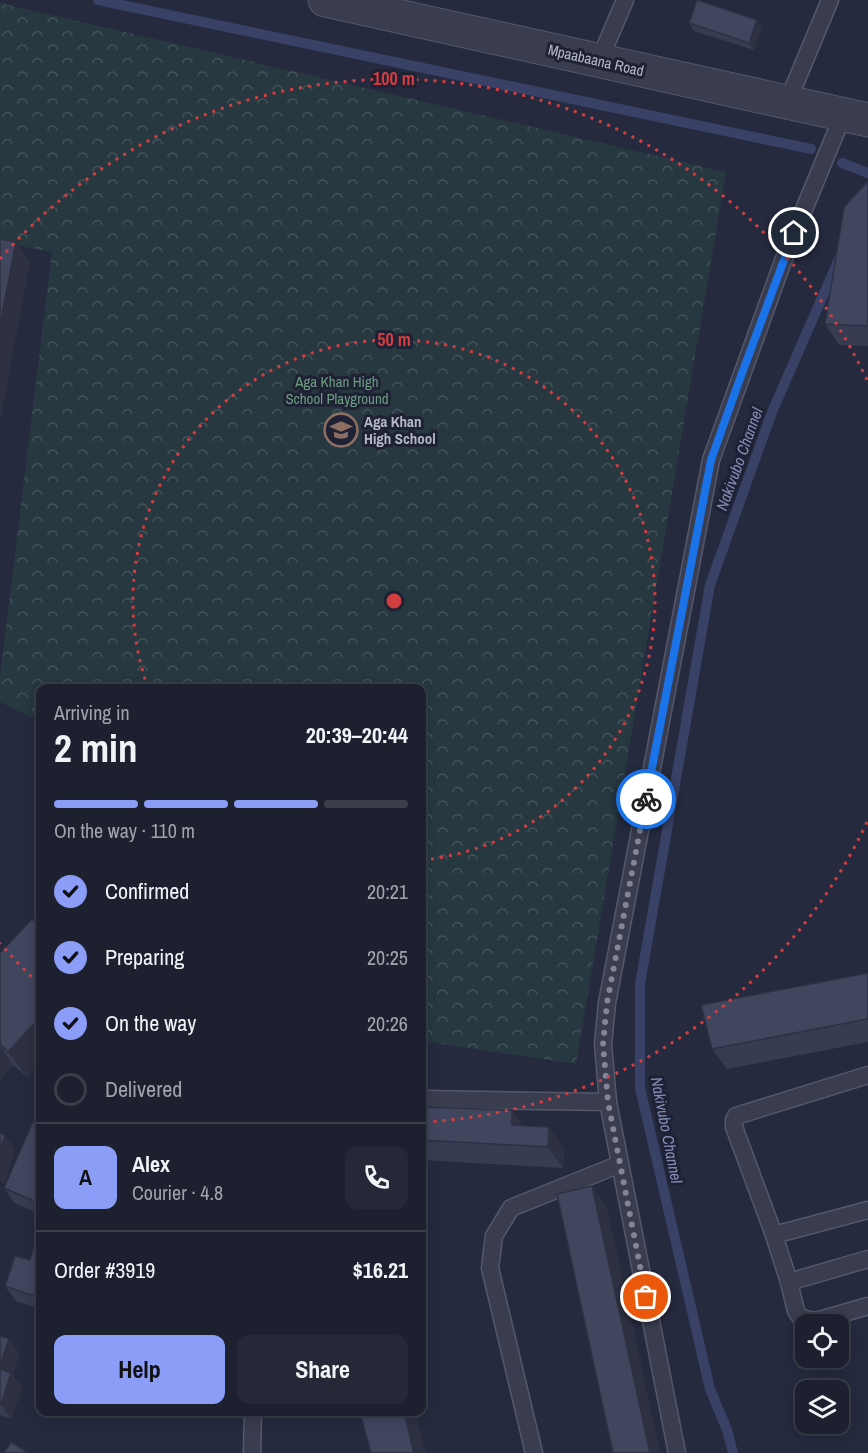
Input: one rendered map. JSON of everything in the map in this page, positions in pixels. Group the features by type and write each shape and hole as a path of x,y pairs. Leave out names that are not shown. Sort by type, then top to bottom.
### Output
{"street":[{"name":"Mpaabaana Road","path":"325,0 856,117"}],"lane":[{"path":"598,61 624,0"},
{"path":"787,103 830,0"},
{"path":"677,1453 608,1102 603,1044 607,1003 711,460 786,253 856,117"},
{"path":"868,1075 736,1116 734,1120 734,1127 774,1235 796,1311 801,1318 816,1321 868,1306"},
{"path":"426,1100 608,1102"},
{"path":"534,1453 490,1268 494,1236 511,1208 620,1164"},
{"path":"774,1235 868,1210"},
{"path":"789,1282 868,1259"},
{"path":"252,1453 253,1416"}],"green space":[{"name":"Aga Khan High School Playground","path":"0,3 726,172 576,1064 426,1042 426,684 36,684 36,719 0,702 0,676 52,252 0,242"}],"building":[{"path":"697,0 757,20 749,43 689,23"},
{"path":"868,181 868,326 825,324 844,207"},
{"path":"0,239 16,242 0,325"},
{"path":"32,919 36,923 36,1021 8,1052 0,1044 0,953"},
{"path":"868,973 868,1019 712,1049 701,1005"},
{"path":"426,1107 512,1110 512,1125 549,1127 548,1147 426,1140"},
{"path":"35,1117 36,1202 4,1188"},
{"path":"0,1133 5,1135 0,1150"},
{"path":"592,1186 650,1453 613,1453 557,1194"},
{"path":"36,1239 36,1297 5,1286 15,1256 30,1260"},
{"path":"0,1336 9,1339 0,1365"},
{"path":"0,1369 11,1373 1,1404 0,1404"},
{"path":"361,1416 405,1416 414,1453 371,1453"},
{"path":"11,1442 28,1453 4,1453"}],"waterway":[{"path":"98,0 811,149"},
{"path":"842,163 868,173"},
{"name":"Nakivubo Channel","path":"733,1453 727,1430 710,1389 640,1088 640,984 710,585 772,412 839,259"}],"way so far":[{"path":"646,799 607,1003 603,1044 608,1102 646,1297"}],"place":[{"name":"Aga Khan High School","path":"341,430"}],"route":[{"path":"646,799 711,460 794,233"}]}
